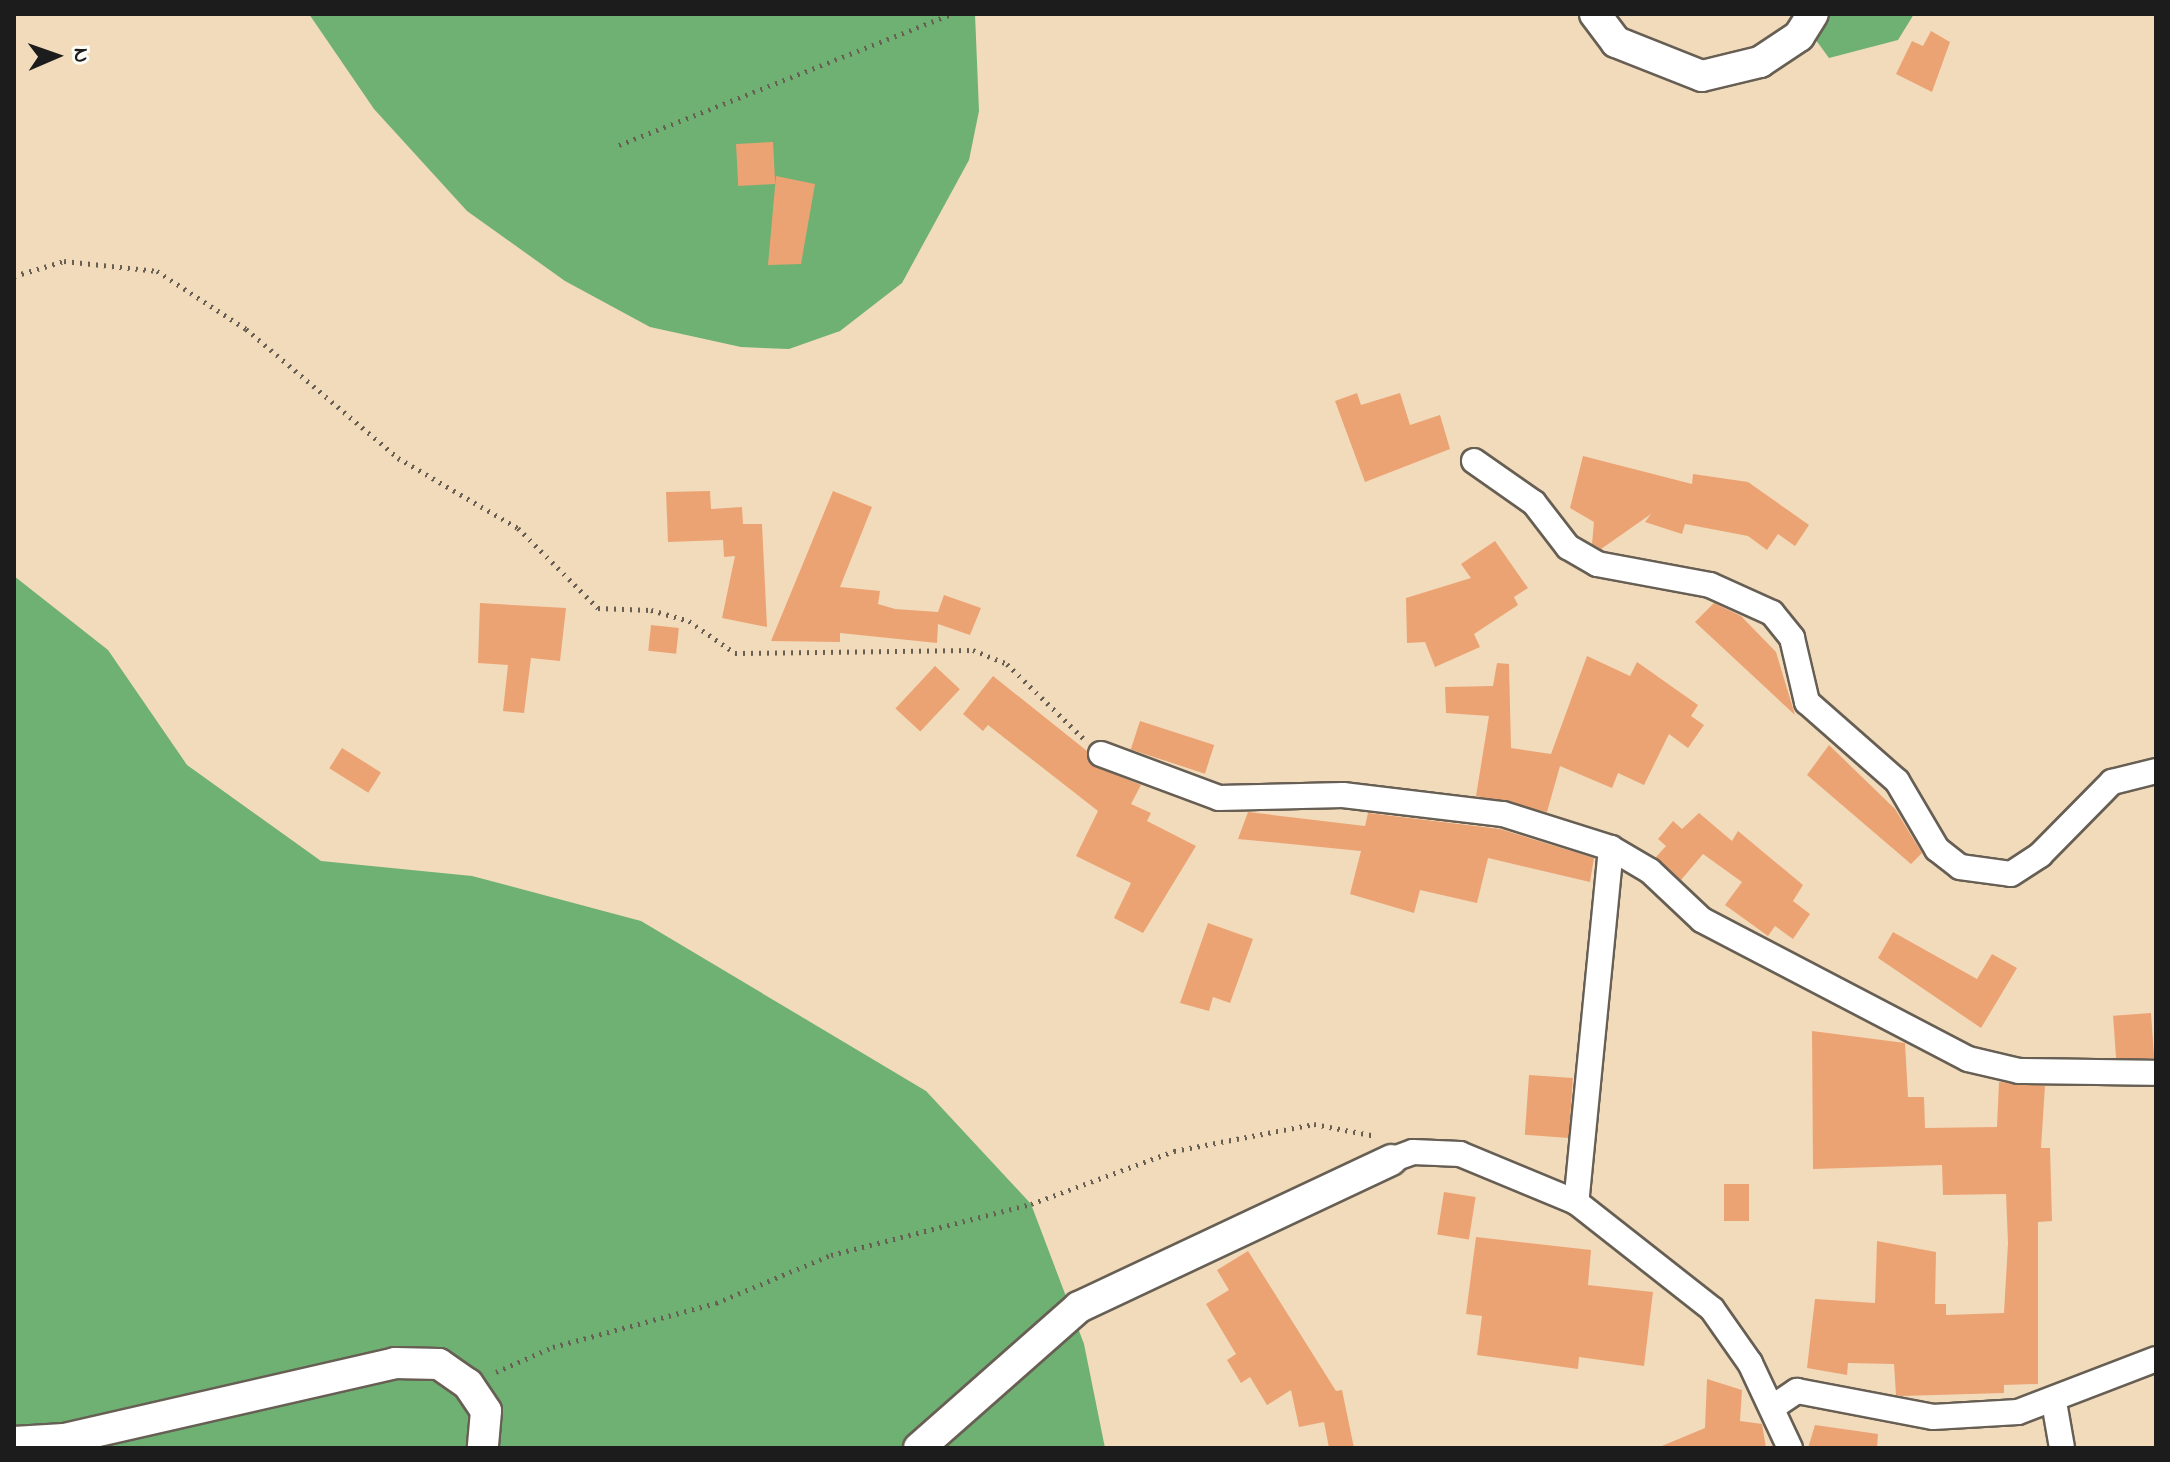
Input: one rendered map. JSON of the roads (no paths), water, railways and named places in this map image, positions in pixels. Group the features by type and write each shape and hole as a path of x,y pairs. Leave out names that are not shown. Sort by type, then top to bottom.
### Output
{"street":[{"path":"1595,14 1616,42 1702,76 1760,62 1799,36 1813,14"},
{"path":"1474,461 1534,503 1568,547 1597,564 1710,585 1772,613 1792,638 1807,702 1897,781 1937,849 1960,867 2011,874 2040,855 2112,782 2156,771"},
{"path":"1101,754 1219,798 1438,801 1611,848 1650,871 1702,920 1968,1059 2019,1071 2156,1073"},
{"path":"1576,1202 1611,848"},
{"path":"919,1448 1079,1307 1413,1152 1460,1154 1576,1202 1712,1309 1773,1407 1790,1448"},
{"path":"1773,1407 1797,1391 1933,1417 2018,1412 2054,1402 2156,1359"},
{"path":"14,1442 64,1439 395,1363 439,1364 468,1384 486,1411 483,1448"},
{"path":"2054,1402 2062,1448"}]}
